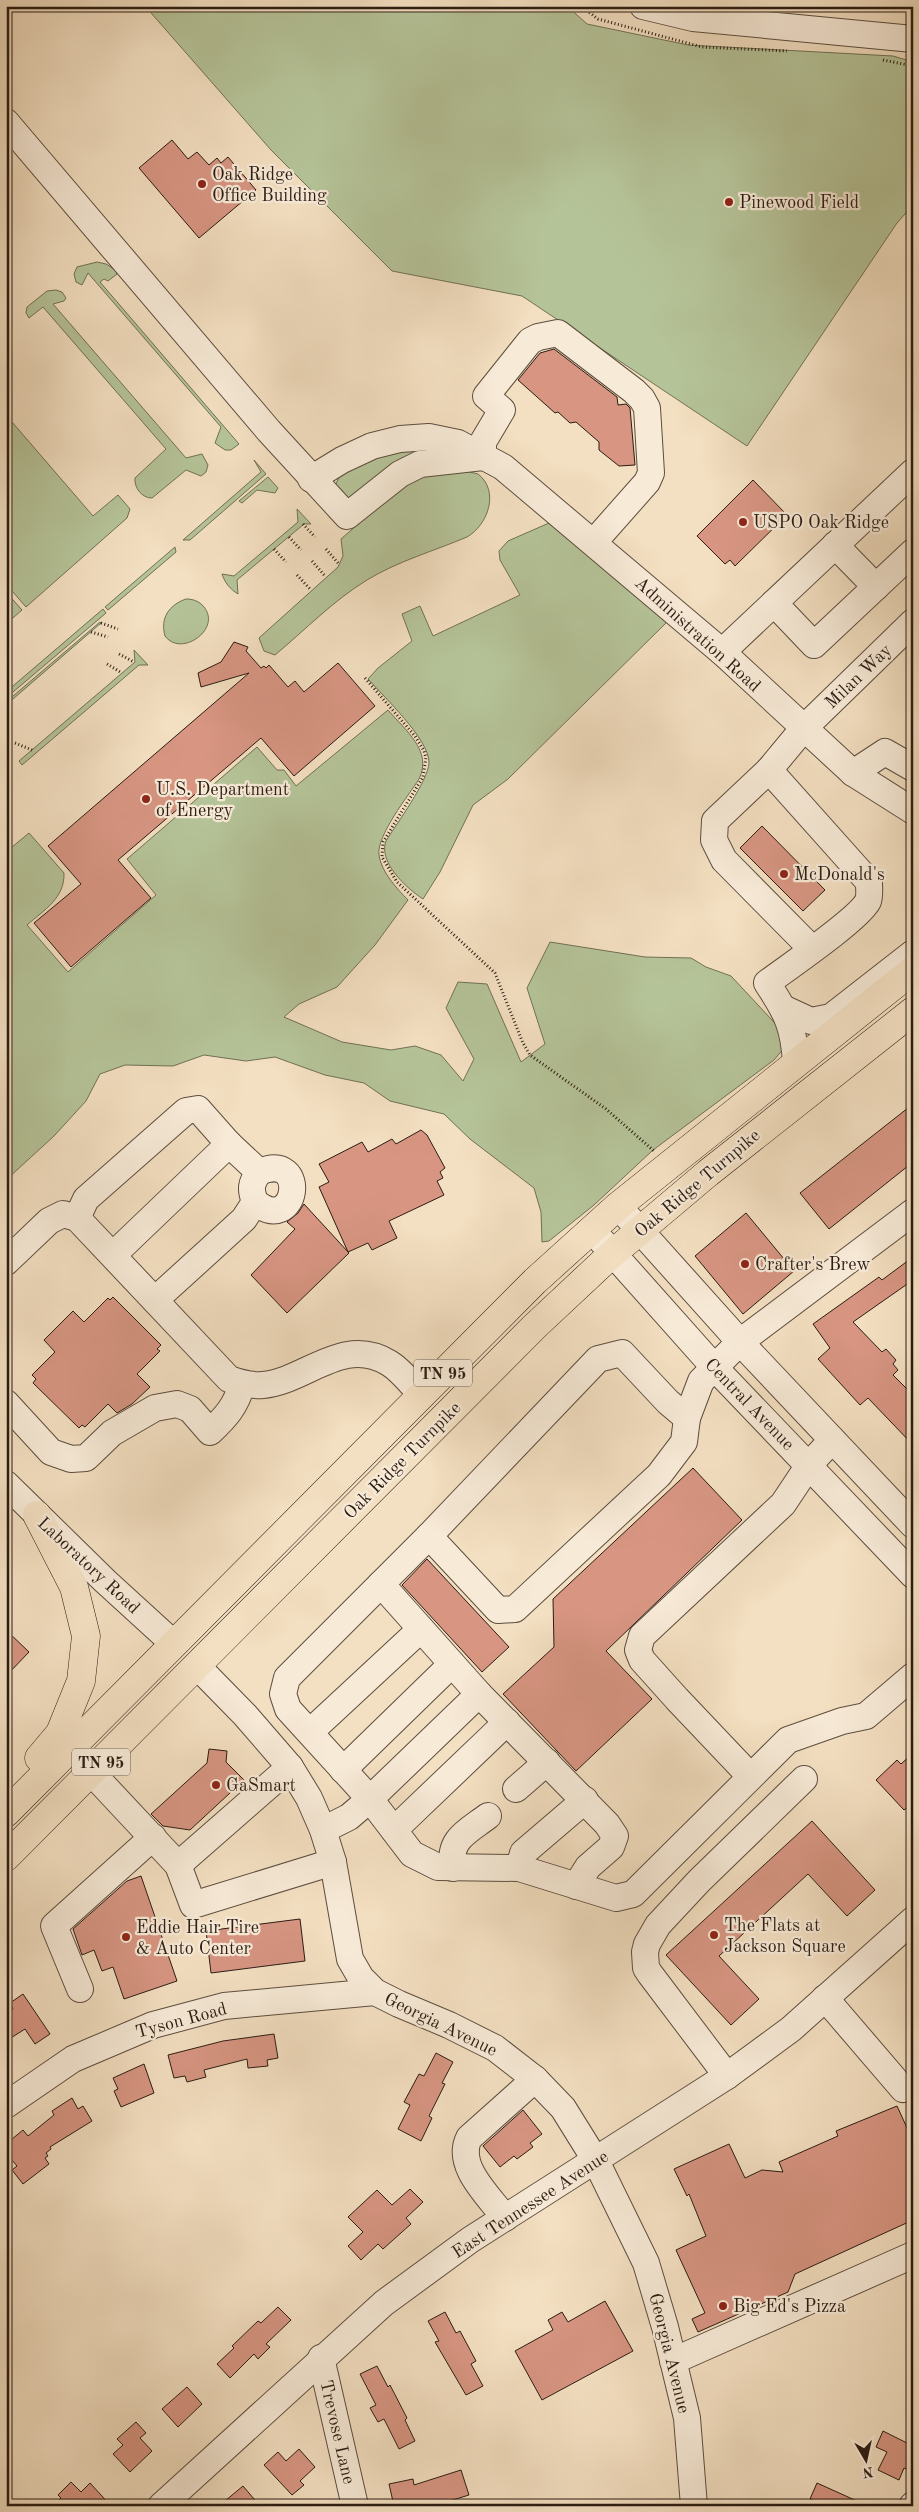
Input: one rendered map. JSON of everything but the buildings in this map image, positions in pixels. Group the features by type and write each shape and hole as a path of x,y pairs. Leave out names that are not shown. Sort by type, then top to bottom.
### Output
{"highway":[{"name":"Oak Ridge Turnpike","path":"6,1812 535,1281 618,1206 913,970"},
{"name":"Oak Ridge Turnpike","path":"6,1858 534,1327 612,1254 722,1162 913,1011"},
{"path":"6,1802 23,1776 60,1733 80,1681 86,1636 74,1587 36,1515"},
{"path":"174,1644 197,1666"}],"street":[{"path":"643,6 657,11 701,19 913,39"},
{"path":"6,122 311,479 347,516 400,474 420,464 483,457 483,442 502,410 486,396 523,348 538,336 558,333 566,338 634,391 647,408 651,473 647,482 594,542"},
{"name":"Administration Road","path":"311,479 342,460 372,446 400,439 429,437 458,443 503,467 722,652 803,729 853,773 913,811"},
{"path":"722,652 913,472"},
{"path":"836,545 876,587"},
{"path":"774,603 814,646 913,552"},
{"name":"Milan Way","path":"812,949 724,860 714,840 715,821 770,770 803,729 913,622"},
{"path":"853,773 885,752 913,768"},
{"path":"770,770 869,882 869,900 861,911 767,983 785,1009 794,1036 796,1063"},
{"path":"785,1009 811,1021 831,1018 913,953"},
{"path":"77,1218 86,1199 186,1110 198,1109 259,1172"},
{"path":"113,1256 230,1144"},
{"path":"269,1168 280,1169 289,1176 293,1187 292,1198 284,1206 274,1210 263,1209 255,1202 251,1192 252,1181 259,1172 269,1168"},
{"path":"155,1300 244,1219 255,1202"},
{"name":"Central Avenue","path":"618,1206 740,1342 913,1525"},
{"path":"429,1536 498,1610 516,1610 659,1475 684,1442 687,1418 701,1381 740,1342 913,1212"},
{"path":"6,1262 49,1220 63,1214 77,1218 229,1379 242,1384 263,1385 334,1358 353,1354 390,1363 422,1395"},
{"name":"Central Avenue","path":"592,1230 714,1368 913,1575"},
{"path":"687,1418 668,1402 622,1353 598,1359 429,1536 287,1678 283,1694 288,1709 370,1799 412,1854 438,1866 453,1868 519,1868 616,1898 633,1894 788,1740 842,1721 866,1716 913,1676"},
{"path":"6,1403 51,1452 71,1459 86,1458 112,1433 155,1408 177,1404 190,1409 210,1432 229,1415 237,1402 242,1384"},
{"path":"750,1776 642,1660 638,1650 642,1636 783,1504 809,1465 832,1440"},
{"name":"Laboratory Road","path":"6,1484 36,1515 174,1644"},
{"path":"381,1584 479,1694 585,1800 607,1824 615,1836 611,1847 588,1867 576,1886"},
{"path":"310,1732 421,1629"},
{"path":"343,1770 452,1664"},
{"name":"Georgia Avenue","path":"197,1666 245,1715 290,1767 309,1798 323,1830 333,1862 350,1959 362,1978 375,1992 495,2048 535,2079 563,2108 596,2161 646,2263 687,2418 694,2506"},
{"path":"323,1830 349,1817 370,1799 479,1694"},
{"path":"394,1830 507,1722"},
{"path":"516,1789 547,1762"},
{"path":"178,1865 290,1767"},
{"path":"91,1772 178,1865 193,1905 333,1862"},
{"path":"727,2076 646,1968 647,1944 658,1925 699,1881 804,1779"},
{"path":"519,1868 522,1853 585,1800"},
{"path":"453,1868 451,1854 456,1840 488,1816"},
{"path":"80,1989 54,1926 153,1838"},
{"name":"East Tennessee Avenue","path":"161,2506 321,2358 384,2303 505,2218 727,2076 791,2029 913,1920"},
{"name":"Tyson Road","path":"6,2105 73,2059 153,2025 224,2006 375,1992"},
{"path":"830,1994 903,2089 913,2085"},
{"path":"505,2218 469,2168 464,2156 464,2147 469,2138 535,2079"},
{"path":"673,2361 913,2255"},
{"name":"Trevose Lane","path":"321,2358 355,2506"}],"path":[{"path":"303,524 315,537"},
{"path":"288,536 300,550"},
{"path":"274,549 286,562"},
{"path":"326,549 338,563"},
{"path":"312,561 324,576"},
{"path":"297,575 310,589"},
{"path":"102,624 118,629"},
{"path":"91,632 108,637"},
{"path":"119,654 134,662"},
{"path":"107,664 122,673"},
{"path":"365,678 414,736 426,758 423,776 389,832 381,849 382,857 397,882 495,973 523,1043 530,1055 606,1109 658,1155 667,1167"},
{"path":"15,743 32,750"}],"green space":[{"path":"145,6 567,6 587,24 688,45 893,56 913,62 913,205 897,223 747,446 522,296 392,271 271,150"},
{"path":"97,262 106,264 117,271 117,274 108,281 104,279 100,282 239,444 231,450 225,450 215,443 221,427 88,273 82,285 76,282 74,274 77,267"},
{"path":"56,290 62,292 66,298 64,301 53,304 186,458 202,454 208,465 206,472 201,476 186,470 152,498 148,498 139,492 135,478 166,449 43,307 29,318 26,313 27,307 47,291"},
{"path":"6,415 93,516 118,495 130,509 127,518 26,607 6,584"},
{"path":"423,450 348,500 335,488 339,478 347,470 358,464 386,455"},
{"path":"254,460 266,474 190,540 183,540 261,472"},
{"path":"462,470 478,474 485,481 489,489 489,507 486,516 474,532 467,537 379,573 343,597 275,655 264,651 259,638 338,567 343,556 341,539 398,489 426,475"},
{"path":"268,477 278,488 275,493 257,490 242,503 239,501"},
{"path":"297,509 311,524 304,524 237,580 238,594 235,592 226,583 222,574 234,576 298,522"},
{"path":"549,523 555,523 667,622 508,779 473,805 440,872 423,899 395,874 386,857 385,849 386,841 411,802 427,771 429,763 427,753 414,731 368,679 378,668 412,641 402,614 420,606 433,636 520,595 500,560 499,551 508,541"},
{"path":"175,547 176,552 108,610 105,607"},
{"path":"6,592 22,610 6,624"},
{"path":"186,599 196,601 204,607 208,615 208,624 204,632 197,638 180,644 172,642 165,636 164,623 167,613 175,605"},
{"path":"103,609 106,613 6,698 6,692"},
{"path":"101,623 6,705 6,702"},
{"path":"134,650 148,665 139,665 22,765 19,761 135,662"},
{"path":"388,710 415,741 422,759 419,779 388,827 379,847 380,861 386,873 408,900 375,945 337,987 299,1004 284,1017 342,1042 391,1050 415,1046 441,1055 463,1081 474,1059 446,1008 458,982 487,984 521,1062 545,1044 527,988 550,942 645,957 691,958 706,967 731,976 785,1034 784,1048 774,1060 653,1150 594,1205 549,1241 542,1242 541,1212 534,1188 470,1139 444,1114 390,1101 364,1083 325,1075 275,1057 246,1061 204,1055 173,1066 125,1065 100,1074 86,1101 54,1136 6,1180 6,852 29,833 64,873 61,890 57,896 46,909 27,925 68,972 156,895 127,859 257,747 277,770 284,770 296,786"}],"place":[{"name":"Oak Ridge Office Building","path":"202,184"},
{"name":"Pinewood Field","path":"729,202"},
{"name":"USPO Oak Ridge","path":"743,522"},
{"name":"U.S. Department of Energy","path":"146,799"},
{"name":"McDonald's","path":"784,874"},
{"name":"Crafter's Brew","path":"745,1264"},
{"name":"GaSmart","path":"216,1785"},
{"name":"The Flats at Jackson Square","path":"714,1935"},
{"name":"Eddie Hair Tire & Auto Center","path":"126,1937"},
{"name":"Big Ed's Pizza","path":"723,2306"}]}
